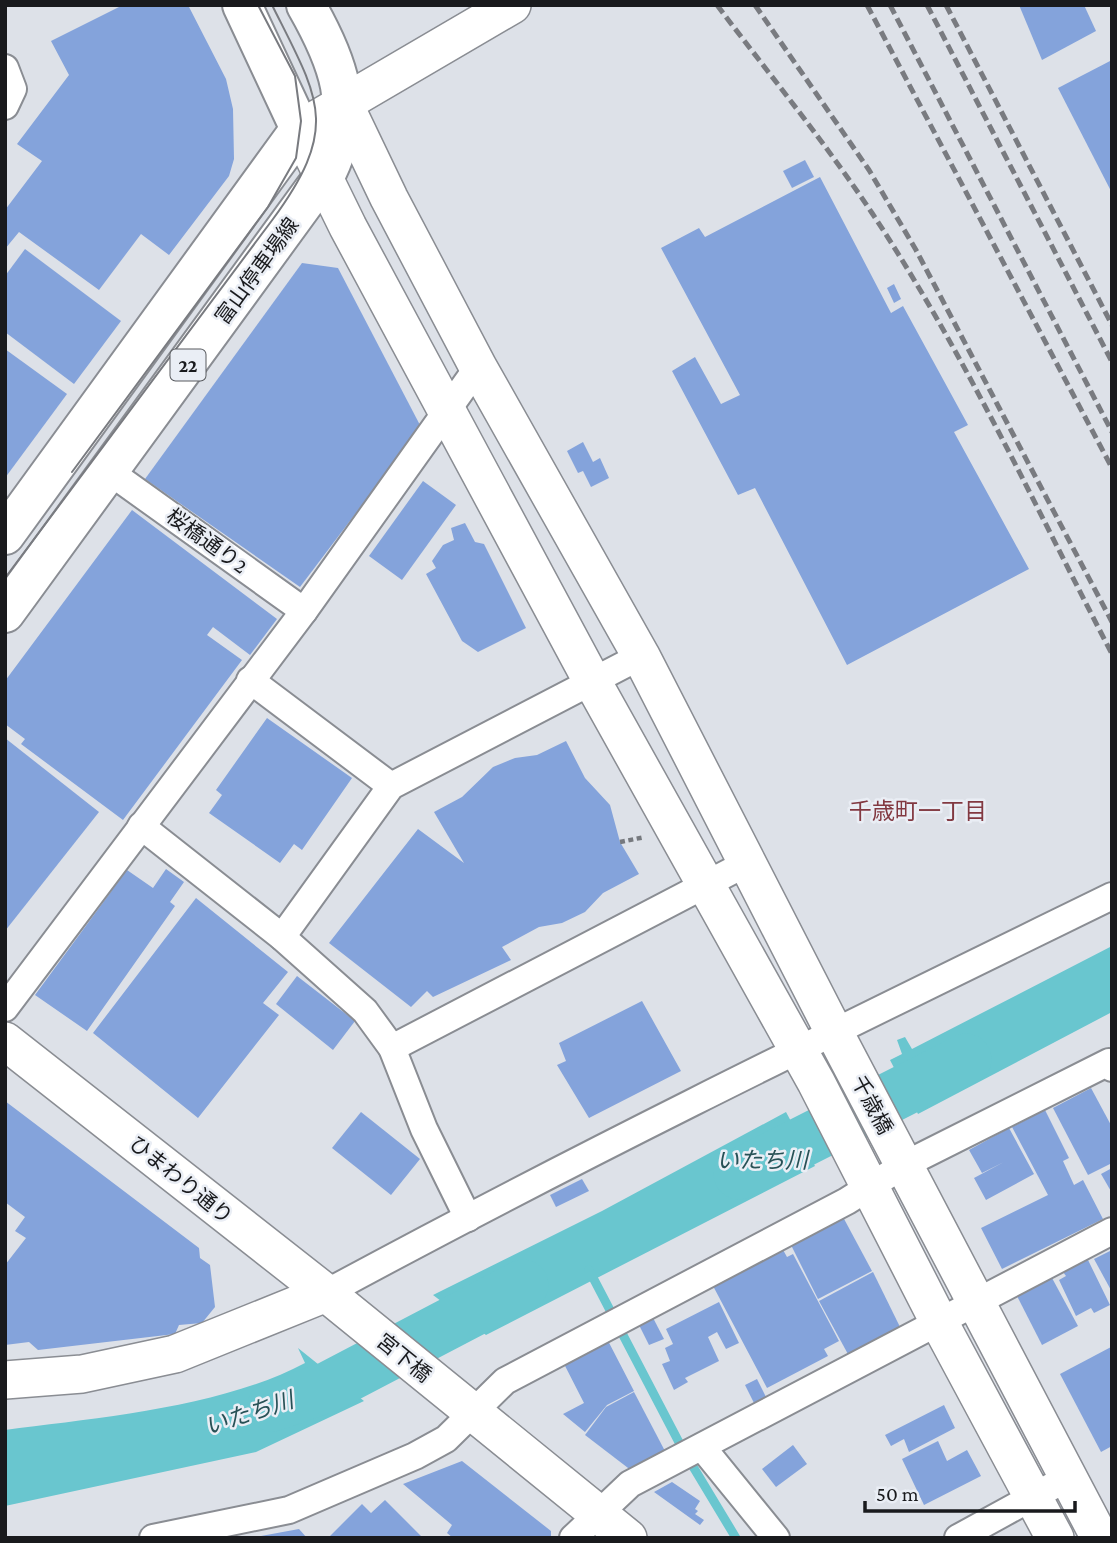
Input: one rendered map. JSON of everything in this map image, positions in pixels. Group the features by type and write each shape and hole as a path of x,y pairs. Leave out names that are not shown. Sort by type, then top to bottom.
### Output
{"main road":[{"path":"242,5 300,129"},
{"name":"富山停車場線","path":"5,613 323,177 341,137 344,104 338,73 306,5"},
{"name":"22","path":"11,516 300,129"}],"street":[{"path":"300,129 512,5"},
{"path":"5,68 13,89 5,106"},
{"name":"千歳橋","path":"344,104 389,198 478,367 641,656 841,1046 1100,1538"},
{"name":"千歳橋","path":"300,129 323,177 592,681 704,886 807,1066 939,1322 1055,1538"},
{"path":"5,1008 304,611 478,367"},
{"name":"桜橋通り2","path":"110,472 304,611"},
{"path":"282,936 391,786 641,656"},
{"path":"250,680 391,786"},
{"path":"141,827 282,936 365,1011 392,1048 424,1129 467,1218"},
{"path":"392,1048 747,863"},
{"path":"5,1380 82,1374 176,1354 326,1293 467,1218 807,1066 1112,896"},
{"name":"ひまわり通り","path":"5,1041 356,1319"},
{"path":"153,1538 289,1510 415,1456 446,1439 462,1404 865,1177 900,1158 1109,1062 1112,1068"},
{"path":"585,1526 630,1484 1112,1231"},
{"name":"宮下橋","path":"356,1319 462,1404"},
{"path":"462,1404 585,1526 628,1538"},
{"path":"702,1447 776,1538"},
{"path":"958,1538 1069,1477"}],"path":[{"path":"620,842 653,836"}],"water":[{"path":"1112,946 1112,1012 918,1114 890,1060 902,1054 897,1040 905,1037 912,1049"},
{"name":"いたち川","path":"786,1112 815,1166 486,1335 433,1295 602,1211"},
{"name":"いたち川","path":"298,1348 364,1401 256,1452 5,1506 5,1430 159,1408 237,1390 305,1363"}],"building":[{"path":"123,5 188,5 226,79 233,109 234,159 229,176 169,255 141,234 99,290 19,232 5,249 5,210 42,161 17,144 69,75 51,41"},
{"path":"1019,5 1084,5 1096,31 1042,60"},
{"path":"1112,60 1112,193 1058,88"},
{"path":"805,160 814,177 792,188 783,171"},
{"path":"820,177 891,313 903,306 968,425 954,432 1029,569 847,665 755,488 738,495 672,371 695,357 721,404 740,395 661,248 699,228 705,237"},
{"path":"25,249 121,321 74,384 5,332 5,276"},
{"path":"302,263 338,268 421,427 300,587 145,479"},
{"path":"894,284 901,299 894,303 887,288"},
{"path":"5,349 67,394 5,478"},
{"path":"583,442 593,462 600,458 609,478 591,487 583,471 578,473 567,451"},
{"path":"423,481 456,505 402,580 369,556"},
{"path":"132,510 277,619 250,655 213,627 207,635 242,660 123,820 21,744 25,739 5,724 5,681"},
{"path":"465,523 475,542 484,544 526,628 478,652 462,641 426,574 436,568 432,561 443,545 454,540 451,528"},
{"path":"267,718 352,778 302,850 294,844 280,863 209,813 222,795 216,790"},
{"path":"5,738 99,812 5,931"},
{"path":"566,741 585,778 610,805 620,842 639,874 603,893 585,912 562,923 539,927 502,947 511,960 433,997 427,991 411,1007 329,943 418,829 464,863 434,812 462,797 493,767 515,758 537,755"},
{"path":"166,869 184,882 170,902 175,906 87,1031 35,995 127,870 153,888"},
{"path":"196,898 288,972 263,1003 279,1015 198,1118 93,1033"},
{"path":"297,976 355,1021 333,1050 276,1004"},
{"path":"642,1001 681,1071 589,1118 557,1065 566,1061 559,1043"},
{"path":"1091,1088 1112,1127 1112,1163 1088,1175 1053,1108"},
{"path":"5,1101 199,1248 200,1258 210,1265 215,1307 202,1323 179,1325 175,1334 38,1350 29,1342 5,1345 5,1265 26,1238 15,1231 25,1217 5,1202"},
{"path":"1045,1110 1069,1158 1063,1161 1074,1185 1083,1180 1103,1219 1002,1269 981,1228 1048,1195 1012,1127"},
{"path":"361,1112 420,1159 391,1195 332,1148"},
{"path":"1009,1128 1034,1174 986,1200 974,1178 1004,1162 982,1173 969,1150"},
{"path":"1112,1168 1112,1193 1101,1174"},
{"path":"582,1179 589,1191 556,1207 550,1195"},
{"path":"843,1217 872,1271 818,1299 790,1243"},
{"path":"782,1248 787,1257 793,1254 839,1341 824,1349 828,1356 767,1388 712,1284"},
{"path":"1112,1250 1112,1292 1094,1259"},
{"path":"1088,1260 1110,1305 1094,1313 1091,1308 1076,1316 1059,1280 1066,1276 1063,1272"},
{"path":"873,1272 901,1329 849,1356 819,1301"},
{"path":"1052,1278 1078,1326 1042,1345 1017,1296"},
{"path":"719,1302 739,1343 726,1349 717,1332 708,1337 719,1361 685,1378 688,1382 674,1390 662,1364 670,1361 665,1348 673,1344 666,1329"},
{"path":"650,1312 664,1339 649,1345 636,1319"},
{"path":"605,1335 634,1391 607,1405 585,1432 563,1414 584,1403 561,1358"},
{"path":"1111,1347 1112,1446 1101,1452 1060,1374"},
{"path":"757,1379 767,1399 755,1405 745,1385"},
{"path":"634,1392 666,1453 632,1471 585,1435 606,1407"},
{"path":"944,1405 955,1428 909,1452 904,1439 891,1446 885,1435"},
{"path":"938,1441 947,1461 967,1450 981,1476 924,1505 902,1459"},
{"path":"793,1445 807,1464 776,1487 762,1469"},
{"path":"462,1461 551,1531 551,1538 453,1538 447,1533 452,1525 403,1484"},
{"path":"672,1482 700,1501 695,1514 704,1520 700,1525 654,1492"},
{"path":"385,1500 423,1538 328,1538 362,1504 371,1513"},
{"path":"299,1529 307,1538 261,1536"}],"waterway":[{"name":"いたち川","path":"739,1174 966,1059"},
{"path":"589,1270 683,1450 736,1538"},
{"name":"いたち川","path":"273,1406 328,1387 523,1285"}],"tram line":[{"path":"72,472 268,207 296,158 301,121 295,76 258,5"},
{"path":"5,578 273,219 308,160 315,135 316,112 311,89 272,5"}],"railway":[{"path":"717,5 835,160 906,266 998,430 1112,654"},
{"path":"755,5 869,170 916,250 1112,622"},
{"path":"867,5 1112,468"},
{"path":"890,5 1112,432"},
{"path":"927,5 1112,362"},
{"path":"946,5 1112,325"}],"district":[{"name":"千歳町一丁目","path":"918,811"}]}
